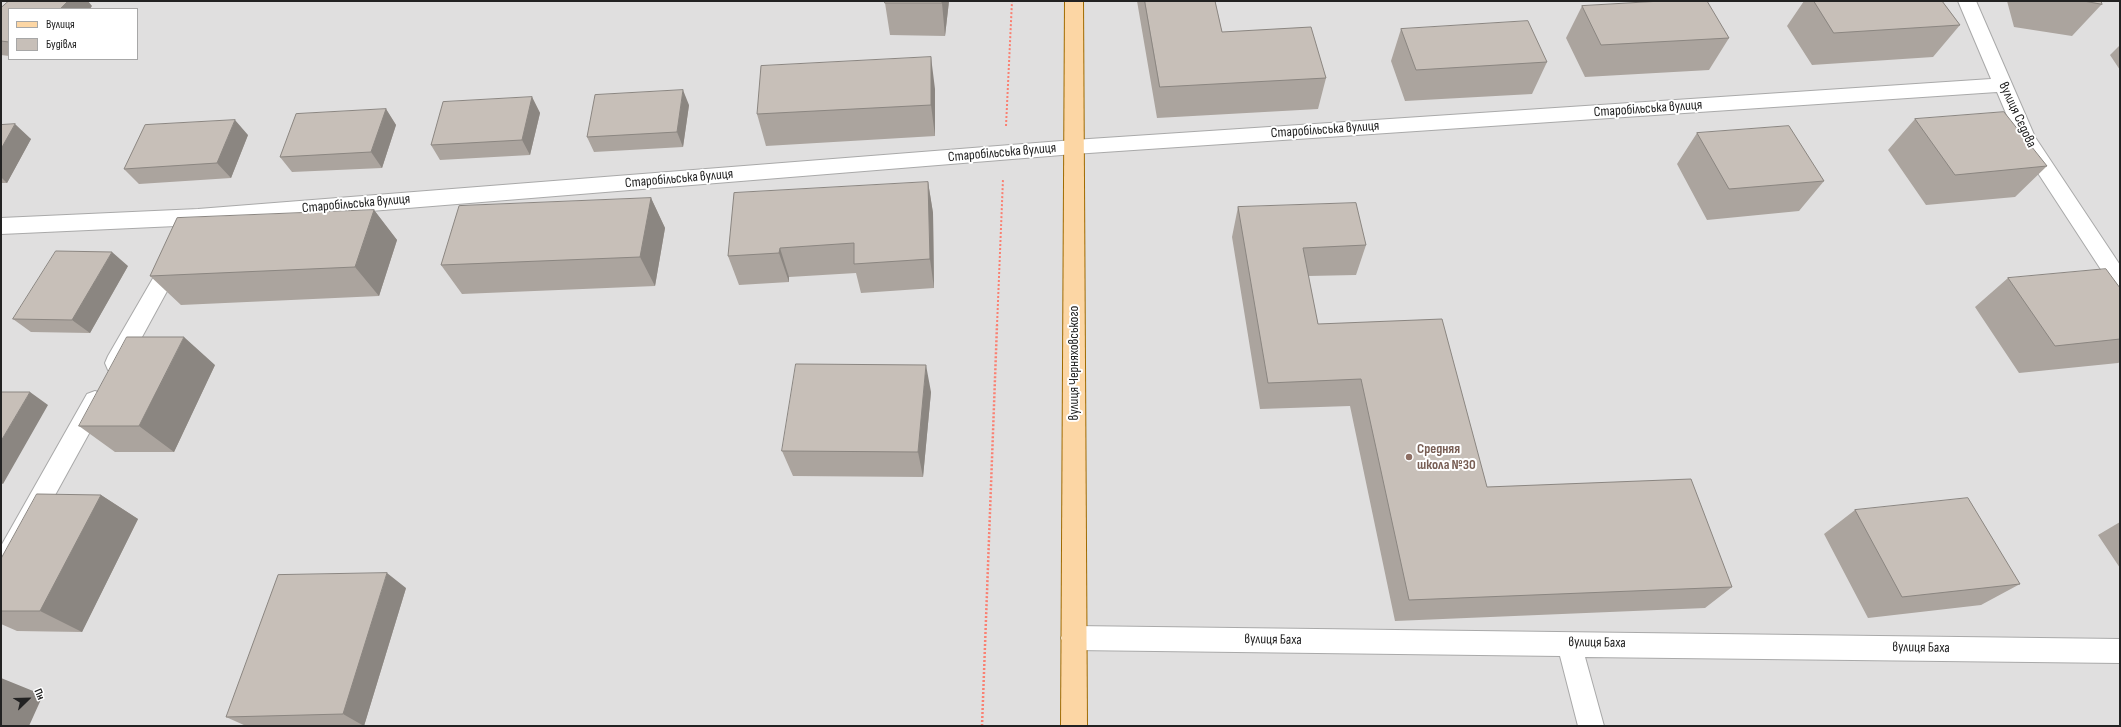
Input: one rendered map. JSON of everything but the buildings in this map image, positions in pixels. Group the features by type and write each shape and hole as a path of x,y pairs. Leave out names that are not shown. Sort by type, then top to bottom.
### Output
{"main road":[{"name":"вулиця Черняховського","path":"1074,1 1074,726"}],"street":[{"name":"вулиця Сєдова","path":"1967,1 2026,139 2120,282"},
{"name":"Старобільська вулиця","path":"1,226 198,217 1004,152 2003,85"},
{"path":"1,569 198,217"},
{"name":"вулиця Баха","path":"1074,638 2120,650"},
{"path":"1569,643 1591,726"}],"path":[{"path":"982,726 1004,152 1012,1"}],"shaded area":[{"path":"1,1 2120,1 2120,726 1,726"}],"place":[{"name":"Средняя школа №30","path":"1409,457"}]}
